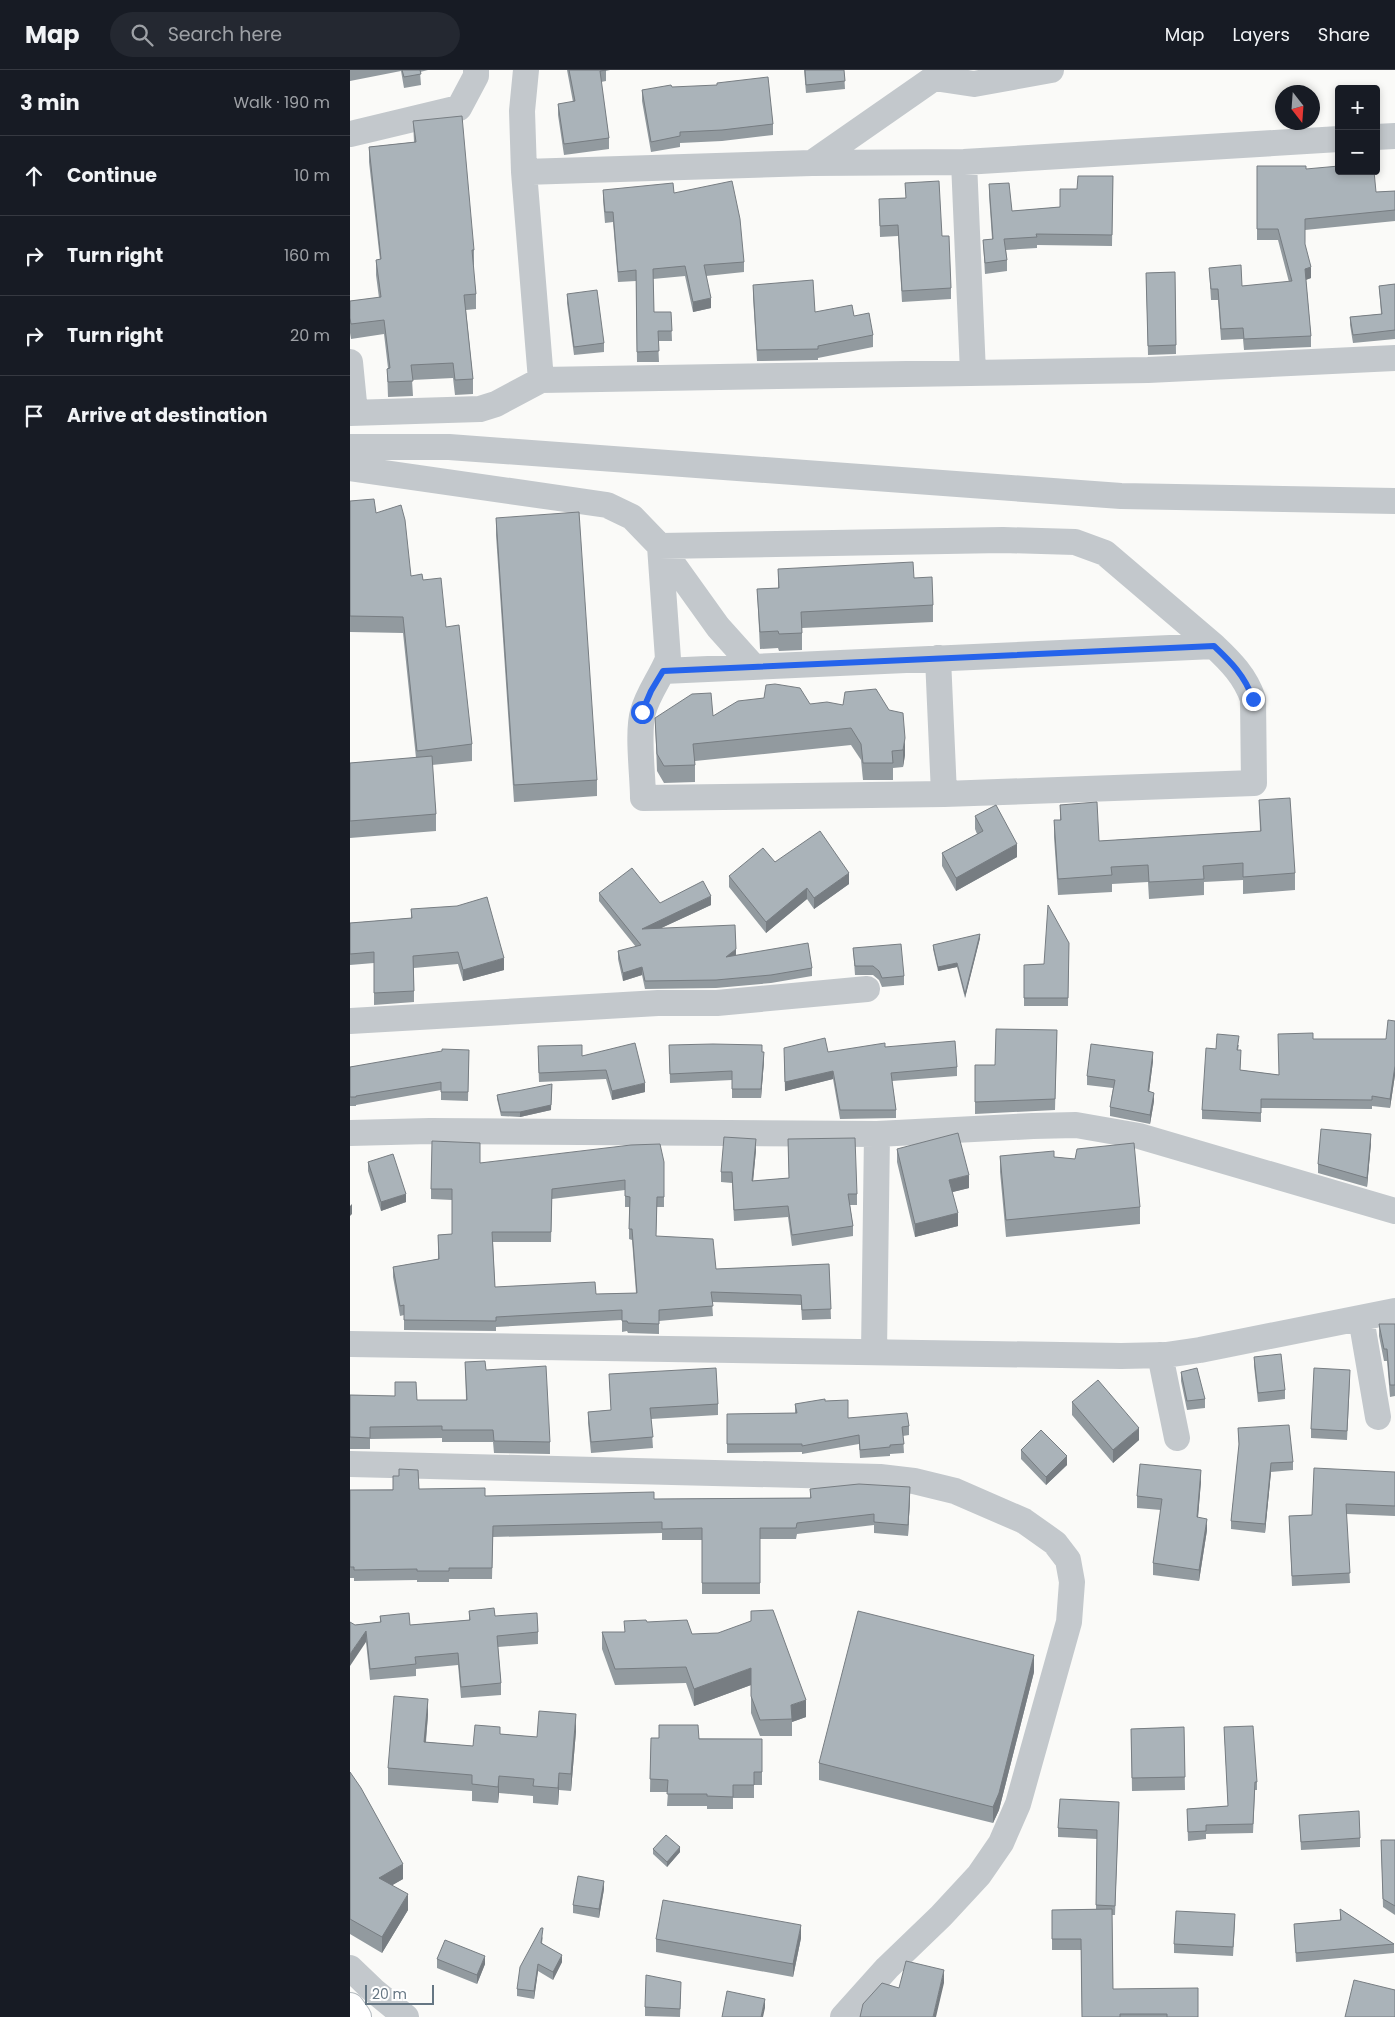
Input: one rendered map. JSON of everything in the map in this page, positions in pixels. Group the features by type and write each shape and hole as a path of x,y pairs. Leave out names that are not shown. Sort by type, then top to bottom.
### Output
{"main road":[{"path":"350,2007 357,2017"}],"street":[{"path":"350,134 459,108 476,76 476,70"},
{"path":"526,70 522,111 524,172 541,380"},
{"path":"812,163 937,74 974,84 1051,70"},
{"path":"1380,137 1395,136"},
{"path":"524,172 812,163 964,162 1335,139"},
{"path":"964,162 973,373"},
{"path":"350,362 353,413 480,409 496,404 541,380 1148,370 1395,358"},
{"path":"350,447 449,448 1121,496 1395,501"},
{"path":"350,468 607,505 632,518 660,546 718,627 753,666"},
{"path":"1003,540 1075,542 1105,553 1236,667 1248,686 1253,699 1254,783 944,794 644,798 642,712 668,659 660,546 1003,540"},
{"path":"663,671 1214,646"},
{"path":"938,658 944,794"},
{"path":"350,1021 658,1003 717,1003 867,989"},
{"path":"350,1133 440,1131 877,1134 1076,1125 1139,1136 1395,1211"},
{"path":"874,1352 877,1134"},
{"path":"350,1344 1121,1356 1160,1355 1200,1350 1395,1311"},
{"path":"1361,1318 1378,1417"},
{"path":"1160,1355 1178,1438"},
{"path":"350,1464 897,1478 914,1480 955,1491 1024,1521 1054,1543 1068,1560 1072,1582 1069,1622 1018,1804 1001,1843 979,1874 941,1916 887,1968 843,2017"},
{"path":"350,1968 406,2017"}],"building":[{"path":"402,70 420,70 421,74 404,77"},
{"path":"569,70 606,70 600,71 609,138 564,144 558,104 575,101"},
{"path":"805,70 844,70 845,81 806,85"},
{"path":"768,77 773,124 722,130 680,132 680,136 651,142 642,90 671,85 672,87 717,85 717,83"},
{"path":"462,116 476,294 464,295 473,379 455,380 453,363 411,365 413,381 388,382 387,369 390,368 384,320 351,324 350,318 350,301 381,297 376,260 381,259 369,147 416,142 413,121"},
{"path":"1257,166 1306,166 1306,169 1335,166 1335,175 1374,175 1376,192 1395,191 1395,210 1305,219 1305,244 1311,267 1305,269 1311,336 1244,339 1243,328 1221,329 1218,289 1211,289 1209,268 1241,265 1242,286 1292,281 1278,229 1257,229"},
{"path":"1078,176 1113,176 1112,235 1036,234 1037,237 1004,239 1007,260 985,263 983,240 993,239 989,184 1009,183 1012,211 1060,207 1060,189 1077,189"},
{"path":"732,181 740,219 744,262 704,265 711,298 693,302 685,266 653,269 654,312 671,312 672,331 658,331 659,351 637,352 636,270 618,272 613,212 605,212 603,190 673,183 674,193"},
{"path":"939,181 942,236 949,236 951,288 902,291 898,225 880,226 879,199 906,198 905,183"},
{"path":"1175,272 1176,345 1148,346 1146,273"},
{"path":"813,280 815,312 852,305 854,316 869,313 873,335 818,346 818,349 757,350 753,285"},
{"path":"1395,284 1395,330 1353,335 1350,317 1382,314 1379,286"},
{"path":"597,290 604,343 574,347 567,294"},
{"path":"374,499 376,513 401,505 405,520 411,576 422,574 423,580 441,578 446,627 459,625 472,744 417,751 403,617 350,616 350,501"},
{"path":"579,512 597,780 514,785 496,518"},
{"path":"913,562 914,578 932,577 933,605 801,612 802,633 779,634 778,631 760,632 757,589 779,588 778,569"},
{"path":"775,684 800,688 810,704 827,702 843,705 845,692 876,689 889,710 903,713 905,738 903,750 892,751 893,763 863,763 861,744 851,728 693,744 695,765 664,766 657,754 655,718 692,694 711,693 713,716 738,701 764,698 766,685"},
{"path":"432,756 436,814 350,821 350,763"},
{"path":"1290,798 1295,873 1243,877 1243,863 1203,866 1204,879 1149,882 1148,865 1111,867 1112,875 1058,879 1054,820 1061,820 1060,805 1097,802 1099,841 1261,831 1259,800"},
{"path":"996,805 1017,844 956,878 942,853 983,831 975,816"},
{"path":"820,831 849,873 814,898 807,888 766,922 729,876 763,848 775,862"},
{"path":"632,868 660,903 703,881 711,896 642,929 735,925 736,949 726,957 808,943 812,968 771,975 716,980 645,981 642,967 623,973 618,951 641,945 599,893"},
{"path":"487,897 504,958 463,970 458,952 413,956 414,991 374,993 374,952 350,954 350,923 412,918 411,909 457,906"},
{"path":"1048,905 1069,943 1068,998 1024,998 1024,965 1044,964"},
{"path":"980,934 965,994 957,963 938,967 933,945"},
{"path":"901,944 904,976 882,978 879,971 873,966 855,966 853,948"},
{"path":"1388,1020 1395,1021 1395,1066 1390,1099 1372,1096 1372,1100 1261,1099 1261,1113 1202,1110 1206,1048 1216,1049 1217,1034 1239,1036 1237,1050 1241,1050 1240,1070 1279,1075 1278,1034 1313,1033 1313,1039 1386,1039"},
{"path":"996,1029 1057,1030 1055,1099 975,1102 975,1065 995,1065"},
{"path":"825,1038 828,1052 885,1043 885,1047 955,1041 957,1067 891,1073 896,1110 840,1110 833,1071 785,1082 784,1048"},
{"path":"635,1043 645,1083 612,1091 606,1070 539,1073 538,1046 582,1045 582,1056"},
{"path":"1091,1044 1153,1052 1148,1091 1154,1093 1150,1115 1110,1107 1115,1080 1087,1076"},
{"path":"669,1045 762,1045 762,1052 764,1052 761,1089 732,1089 732,1071 670,1074"},
{"path":"442,1049 469,1050 468,1092 441,1092 441,1082 350,1097 350,1067 442,1051"},
{"path":"552,1084 551,1105 520,1112 501,1112 497,1095"},
{"path":"1321,1129 1371,1134 1367,1178 1318,1164"},
{"path":"958,1133 969,1175 949,1180 958,1213 915,1224 897,1149"},
{"path":"724,1137 756,1139 752,1181 789,1178 788,1139 855,1138 857,1194 848,1194 853,1226 792,1235 788,1206 734,1210 732,1172 721,1172"},
{"path":"432,1141 480,1143 480,1163 631,1145 660,1144 664,1162 664,1197 657,1197 656,1236 713,1239 716,1269 829,1264 831,1309 802,1310 801,1295 711,1292 713,1306 659,1310 659,1324 628,1323 627,1321 622,1321 622,1310 496,1317 496,1321 404,1320 404,1305 400,1306 393,1267 439,1259 438,1235 452,1234 452,1189 431,1189","holes":["625,1180 625,1196 630,1197 629,1229 632,1229 637,1293 596,1294 595,1282 495,1287 492,1232 551,1232 552,1189"]},
{"path":"1134,1143 1140,1207 1006,1220 1000,1156 1054,1151 1054,1157 1075,1159 1077,1149"},
{"path":"393,1154 406,1194 381,1202 368,1162"},
{"path":"1379,1324 1395,1324 1395,1385 1390,1385 1387,1349 1384,1349"},
{"path":"1281,1354 1285,1390 1258,1393 1254,1357"},
{"path":"485,1361 486,1370 546,1366 550,1442 494,1441 493,1430 442,1430 442,1426 370,1427 370,1438 350,1437 350,1395 395,1396 395,1382 416,1382 417,1400 467,1400 465,1362"},
{"path":"716,1368 718,1404 650,1408 653,1437 591,1442 588,1412 611,1410 609,1374"},
{"path":"1197,1368 1205,1399 1187,1401 1181,1372"},
{"path":"1314,1368 1350,1370 1347,1431 1311,1429"},
{"path":"1098,1380 1139,1428 1113,1450 1072,1402"},
{"path":"825,1399 825,1401 848,1400 848,1418 907,1413 909,1426 902,1427 904,1444 860,1450 859,1435 802,1446 802,1444 727,1444 727,1414 797,1413 795,1404"},
{"path":"1289,1425 1293,1462 1271,1463 1265,1524 1231,1521 1239,1444 1238,1428"},
{"path":"1041,1430 1067,1456 1046,1477 1021,1450"},
{"path":"1140,1464 1201,1470 1197,1517 1207,1519 1199,1570 1153,1563 1162,1499 1137,1496"},
{"path":"1314,1468 1395,1472 1395,1506 1346,1504 1350,1573 1292,1576 1289,1516 1312,1515"},
{"path":"399,1469 418,1470 419,1489 485,1488 485,1496 654,1492 654,1499 811,1498 810,1489 859,1484 910,1487 908,1525 874,1522 874,1514 797,1523 796,1528 760,1528 760,1583 702,1583 702,1528 662,1529 662,1522 493,1526 492,1568 449,1568 449,1571 417,1571 417,1569 354,1570 354,1567 350,1567 350,1490 393,1490 393,1476 399,1476"},
{"path":"494,1608 495,1616 537,1613 538,1632 497,1636 501,1683 461,1687 458,1653 415,1657 416,1664 370,1669 366,1631 350,1654 350,1622 355,1625 381,1622 380,1616 409,1613 410,1625 470,1620 469,1611"},
{"path":"773,1610 806,1700 791,1705 792,1719 760,1720 751,1696 751,1668 694,1689 686,1667 615,1669 602,1632 625,1632 624,1621 687,1620 692,1634 718,1633 751,1621 751,1611"},
{"path":"858,1611 1034,1655 999,1793 993,1807 819,1763"},
{"path":"394,1696 428,1699 424,1742 473,1746 475,1725 500,1727 500,1734 537,1737 539,1711 576,1714 571,1774 559,1773 558,1788 533,1786 534,1779 499,1776 498,1787 472,1784 472,1775 388,1768"},
{"path":"659,1725 698,1725 699,1739 762,1739 762,1772 754,1772 754,1785 733,1785 733,1797 707,1796 707,1794 667,1794 668,1780 650,1779 651,1738 659,1738"},
{"path":"1253,1726 1257,1782 1255,1782 1253,1824 1206,1825 1206,1831 1188,1832 1187,1809 1228,1806 1224,1727"},
{"path":"1184,1727 1185,1777 1132,1778 1131,1729"},
{"path":"350,1772 361,1788 403,1864 379,1878 408,1894 382,1937 350,1919"},
{"path":"1060,1799 1119,1802 1115,1906 1096,1905 1097,1830 1058,1828"},
{"path":"1359,1811 1360,1838 1301,1842 1299,1815"},
{"path":"666,1835 680,1847 667,1862 653,1849"},
{"path":"1381,1840 1395,1840 1395,1906 1383,1899"},
{"path":"578,1876 604,1881 599,1909 573,1905"},
{"path":"663,1900 801,1925 793,1964 656,1939"},
{"path":"1112,1909 1113,1989 1198,1988 1198,2017 1167,2017 1167,2014 1120,2014 1120,2017 1082,2017 1081,1939 1052,1939 1052,1910"},
{"path":"1340,1909 1394,1944 1296,1953 1294,1924 1341,1920"},
{"path":"1176,1911 1235,1914 1233,1947 1174,1944"},
{"path":"541,1928 543,1928 541,1943 562,1955 553,1972 538,1964 534,1991 517,1989 520,1967"},
{"path":"445,1940 485,1956 477,1975 437,1959"},
{"path":"906,1961 944,1970 933,2017 860,2017 863,2004 882,1983 899,1988"},
{"path":"646,1975 681,1982 680,2009 645,2007"},
{"path":"1354,1980 1395,1990 1395,2017 1345,2017"},
{"path":"727,1991 765,1999 761,2017 722,2017"}],"route":[{"path":"642,712 651,691 663,671 1214,646 1236,667 1248,686 1253,699"}]}
